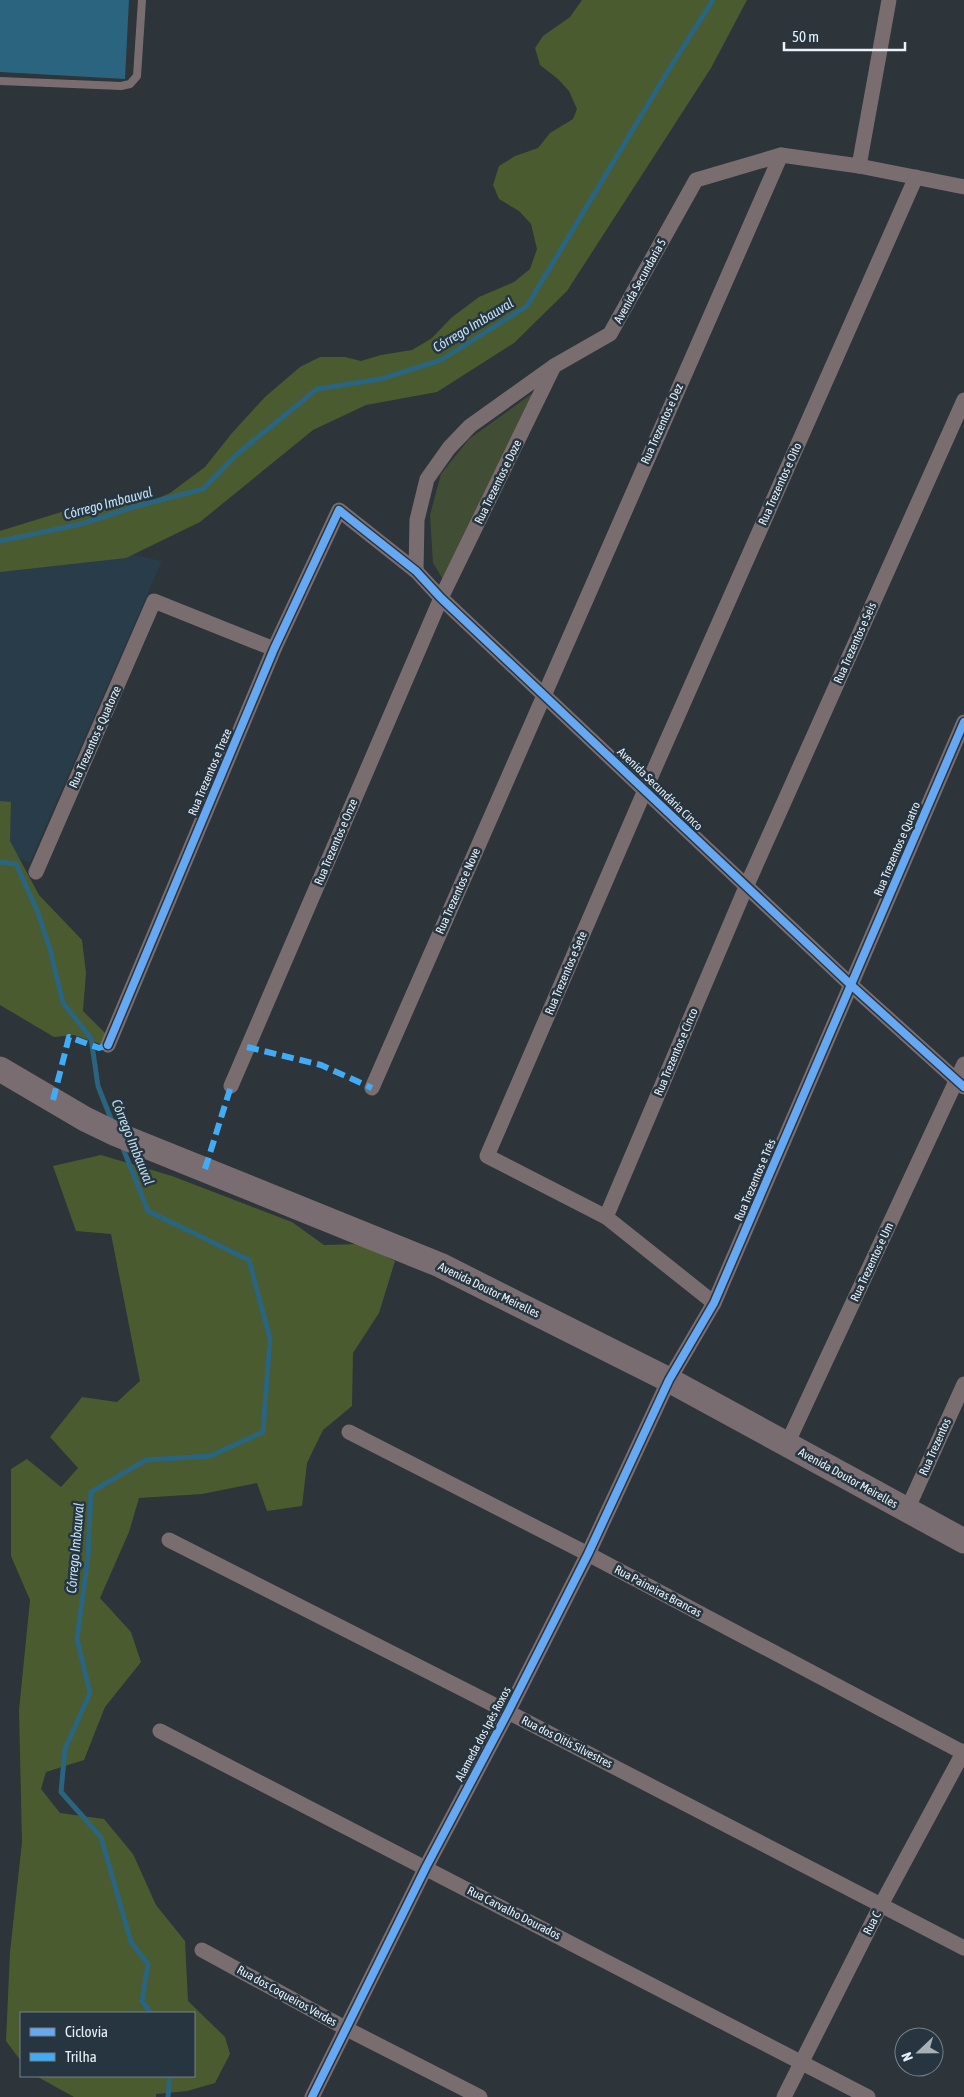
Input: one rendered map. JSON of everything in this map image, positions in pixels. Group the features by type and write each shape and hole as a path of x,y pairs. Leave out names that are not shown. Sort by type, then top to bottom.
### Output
{"main road":[{"name":"Avenida Doutor Meirelles","path":"0,1069 85,1119 141,1144 440,1265 669,1380 964,1541"}],"street":[{"path":"859,166 889,0"},
{"name":"Avenida Secundaria 5","path":"416,571 417,520 427,479 449,448 470,426 554,366 610,334 696,180 781,155 859,166 964,187"},
{"name":"Rua Trezentos e Dez","path":"543,694 781,155"},
{"name":"Rua Trezentos e Oito","path":"645,790 916,177"},
{"name":"Rua Trezentos e Doze","path":"441,598 554,366"},
{"name":"Rua Trezentos e Seis","path":"746,887 964,400"},
{"name":"Avenida Secundária Cinco","path":"339,510 416,571 441,598 746,887 851,985 961,1083"},
{"name":"Rua Trezentos e Treze","path":"108,1045 274,649 339,510"},
{"name":"Rua Trezentos e Onze","path":"231,1086 441,598"},
{"name":"Rua Trezentos e Quatorze","path":"36,872 154,601 274,649"},
{"name":"Rua Trezentos e Nove","path":"372,1088 543,694"},
{"name":"Rua Trezentos e Quatro","path":"851,985 964,722"},
{"name":"Rua Trezentos e Sete","path":"606,1217 487,1156 645,790"},
{"name":"Rua Trezentos e Cinco","path":"606,1217 746,887"},
{"name":"Rua Trezentos e Três","path":"669,1380 714,1303 851,985"},
{"name":"Rua Trezentos e Um","path":"787,1444 961,1083 964,1064"},
{"path":"606,1217 714,1303"},
{"name":"Alameda dos Ipês Roxos","path":"312,2097 426,1867 508,1712 588,1554 669,1380"},
{"name":"Rua Trezentos","path":"907,1510 964,1384"},
{"name":"Rua Paineiras Brancas","path":"350,1432 588,1554 964,1752"},
{"name":"Rua dos Oitis Silvestres","path":"169,1540 508,1712 964,1948"},
{"name":"Rua Carvalho Dourados","path":"160,1731 868,2097"},
{"name":"Rua C","path":"784,2097 882,1905 964,1752"},
{"name":"Rua dos Coqueiros Verdes","path":"202,1950 347,2029 480,2097"}],"lane":[{"path":"0,81 121,86 130,84 137,76 142,0"}],"shaded area":[{"path":"113,550 162,561 30,862 0,853 0,562"}],"green space":[{"path":"582,0 747,0 711,68 567,291 514,343 437,392 366,405 313,430 200,522 126,558 0,572 0,531 100,500 151,501 170,493 205,467 232,433 265,397 300,367 320,357 345,357 361,361 381,355 412,350 432,338 451,318 479,297 514,282 530,269 537,249 531,224 519,211 499,199 493,185 499,166 515,156 538,148 550,133 573,119 577,109 569,91 558,79 540,65 535,48 543,36 570,17"},
{"path":"537,390 444,581 433,563 430,515 441,474 469,439"},
{"path":"0,801 11,802 10,841 39,895 82,940 86,973 83,1011 106,1034 106,1042 100,1044 74,1035 54,1037 0,1005"},
{"path":"101,1155 172,1176 292,1222 324,1245 360,1244 395,1261 379,1313 353,1353 352,1406 323,1430 307,1463 302,1506 267,1511 257,1483 202,1494 139,1498 129,1532 100,1598 131,1632 141,1662 105,1707 84,1760 46,1772 41,1789 60,1813 104,1819 133,1854 156,1905 185,1941 188,2001 225,2037 230,2054 215,2083 187,2091 156,2094 156,2097 74,2097 38,2077 195,2077 195,2012 20,2012 20,2060 6,2041 10,1952 22,1842 19,1710 30,1600 11,1556 11,1469 27,1459 61,1487 78,1468 50,1437 82,1397 117,1402 140,1381 111,1234 76,1231 53,1166"}],"water":[{"path":"0,0 129,0 125,79 0,72"}],"waterway":[{"name":"Córrego Imbauval","path":"0,541 81,524 134,507 203,489 236,455 317,389 381,379 441,360 527,306 671,66 713,0"},
{"name":"Córrego Imbauval","path":"0,862 16,864 37,910 50,949 63,1003 91,1038 98,1086 113,1124"},
{"name":"Córrego Imbauval","path":"122,1146 148,1211 249,1260 270,1339 263,1432 210,1456 146,1460 91,1492 88,1557 77,1639 90,1693 65,1749 61,1792 101,1837 131,1942 148,1964 142,2001 150,2012"},
{"name":"Córrego Imbauval","path":"168,2097 170,2077"}],"marked path":[{"path":"53,1100 69,1037 99,1048 108,1045"},
{"path":"247,1047 321,1065 372,1088"},
{"path":"205,1169 231,1086"}],"cycle path":[{"path":"108,1045 274,649 339,510 416,571 441,598 851,985 964,1087"},
{"path":"312,2097 426,1867 508,1712 588,1554 669,1380 714,1303 964,722"}]}
